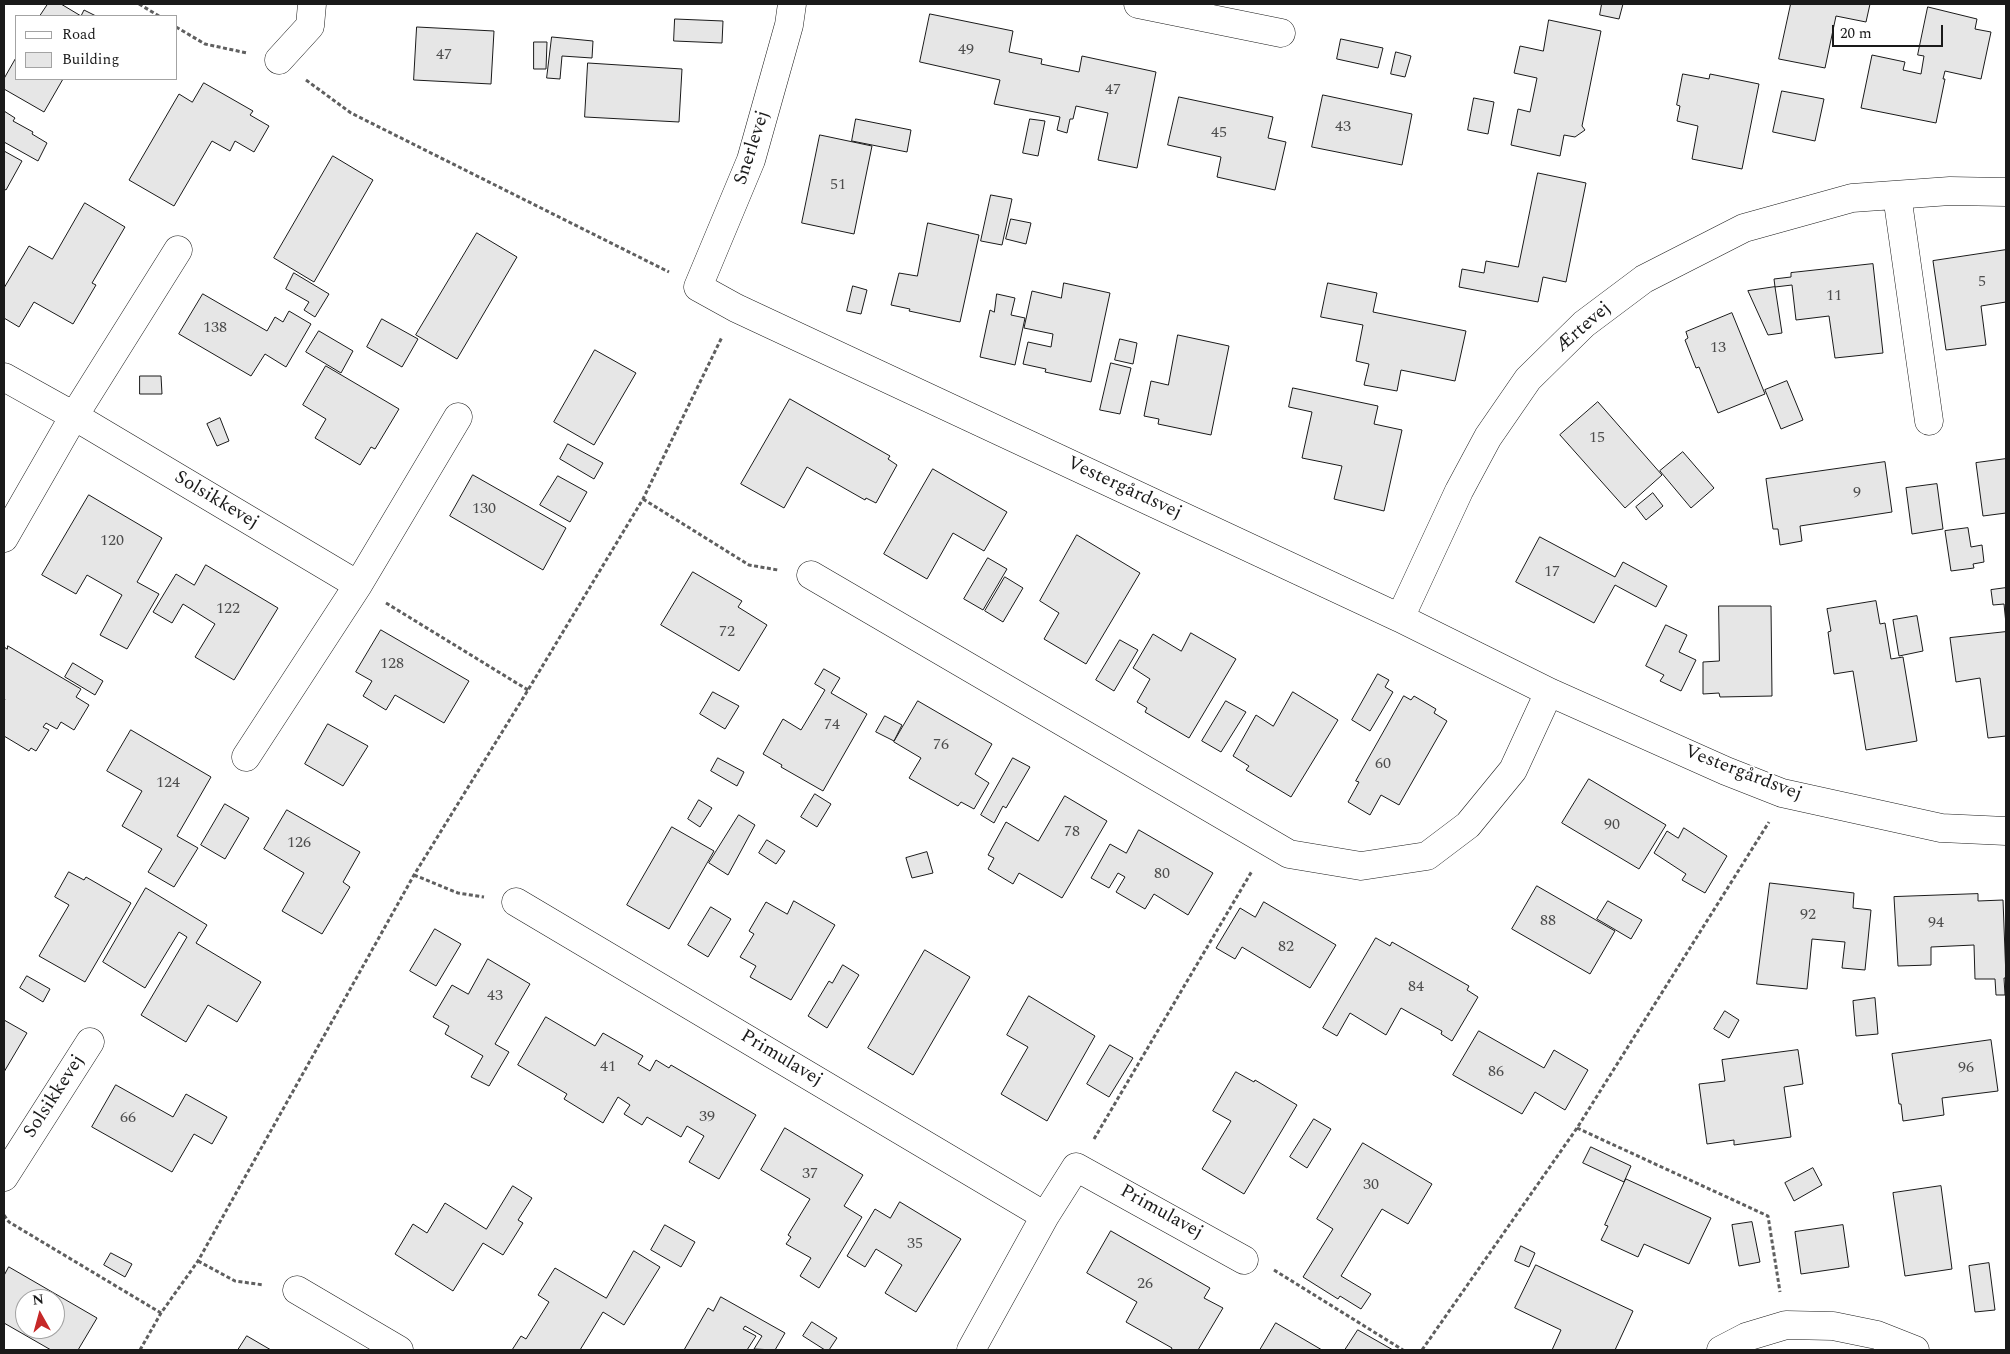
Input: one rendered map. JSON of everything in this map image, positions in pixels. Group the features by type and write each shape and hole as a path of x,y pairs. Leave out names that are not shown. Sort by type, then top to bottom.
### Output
{"street":[{"path":"279,60 310,26 312,4"},
{"name":"Snerlevej","path":"698,287 751,160 789,25 792,4"},
{"path":"1138,4 1281,32"},
{"name":"Ærtevej","path":"1400,618 1459,492 1488,437 1528,379 1584,324 1644,280 1744,228 1852,198 1950,191 2006,192"},
{"path":"1898,195 1929,421"},
{"path":"4,538 74,416 178,250"},
{"name":"Vestergårdsvej","path":"698,287 736,308 1400,618 1549,692 1726,771 1782,793 1941,828 2006,831"},
{"name":"Solsikkevej","path":"4,377 74,416 358,585"},
{"path":"246,757 358,585 458,417"},
{"path":"811,575 1289,854 1361,866 1426,856 1468,824 1513,770 1549,692"},
{"name":"Primulavej","path":"516,902 1045,1216"},
{"name":"Solsikkevej","path":"4,1177 90,1042"},
{"path":"971,1350 1045,1216 1076,1167"},
{"name":"Primulavej","path":"1076,1167 1244,1260"},
{"path":"297,1290 400,1350"},
{"path":"1721,1350 1746,1337 1786,1325 1834,1326 1876,1335 1915,1350"}],"path":[{"path":"139,4 157,15"},
{"path":"178,27 205,44 279,60 352,114 698,287"},
{"path":"140,1350 161,1314 198,1261 414,875 528,690 642,499 736,308"},
{"path":"642,499 749,565 811,575"},
{"path":"358,585 528,690"},
{"path":"1422,1350 1577,1128 1766,827 1782,793"},
{"path":"1076,1167 1115,1105 1268,842"},
{"path":"414,875 458,893 516,902"},
{"path":"1577,1128 1768,1216 1786,1325"},
{"path":"4,1215 9,1222 161,1314"},
{"path":"1244,1260 1267,1265 1403,1350"},
{"path":"198,1261 235,1281 297,1290"}],"building":[{"path":"48,4 61,4 79,15 41,15"},
{"path":"1602,4 1623,4 1619,19 1600,15"},
{"path":"1791,4 1870,4 1866,22 1836,16 1825,68 1779,59"},
{"path":"1928,7 1977,19 1975,29 1991,32 1981,79 1945,71 1936,123 1861,108 1872,55 1905,62 1903,70 1921,74 1924,56 1918,55"},
{"path":"84,10 94,15 82,15"},
{"path":"930,14 1013,31 1009,52 1042,59 1041,64 1079,72 1082,56 1156,72 1137,168 1098,160 1108,113 1076,106 1073,119 1070,119 1067,133 1057,130 1060,117 994,104 1000,80 920,62"},
{"path":"675,19 723,21 722,43 674,41"},
{"path":"1549,20 1601,31 1582,126 1585,130 1575,137 1564,135 1560,156 1511,145 1518,109 1530,112 1537,78 1514,73 1520,46 1543,51"},
{"path":"417,27 494,31 491,84 414,80"},
{"path":"552,37 593,41 592,58 562,56 560,79 547,78"},
{"path":"1341,39 1383,48 1378,68 1337,59"},
{"path":"534,42 547,42 546,69 534,69"},
{"path":"1396,52 1411,56 1405,77 1391,74"},
{"path":"15,60 15,80 62,80 44,112 4,89 4,79"},
{"path":"588,63 682,69 679,122 585,117"},
{"path":"1683,74 1709,79 1710,74 1759,84 1742,169 1692,159 1698,126 1677,121 1680,106 1677,105"},
{"path":"204,83 253,111 250,115 269,126 254,152 235,141 230,151 212,141 174,206 129,180 179,94 192,102"},
{"path":"1782,91 1824,99 1815,141 1773,132"},
{"path":"1323,95 1412,114 1402,165 1312,147"},
{"path":"1179,97 1273,117 1268,138 1286,142 1275,190 1217,177 1221,157 1168,145"},
{"path":"1474,98 1494,102 1488,134 1468,130"},
{"path":"4,111 15,118 13,121 33,132 32,134 47,143 38,161 4,142"},
{"path":"856,119 911,130 907,152 852,141"},
{"path":"1030,119 1045,121 1038,156 1023,153"},
{"path":"820,135 872,146 854,234 802,223"},
{"path":"4,151 22,161 6,190 4,189"},
{"path":"333,156 373,180 314,282 274,258"},
{"path":"1538,173 1586,183 1566,282 1543,277 1538,302 1459,287 1462,269 1484,273 1486,261 1518,267"},
{"path":"991,195 1012,199 1002,245 981,241"},
{"path":"85,203 125,227 92,283 96,285 73,324 34,302 19,327 4,318 4,288 29,246 52,259"},
{"path":"1011,219 1031,223 1026,244 1006,239"},
{"path":"928,223 979,235 960,322 909,311 910,309 891,305 899,273 917,276"},
{"path":"477,233 517,257 457,359 416,335"},
{"path":"2006,250 2006,302 1981,306 1986,345 1946,350 1933,261"},
{"path":"1873,264 1883,353 1835,358 1829,316 1796,320 1792,285 1775,287 1774,279 1791,277 1791,273"},
{"path":"294,273 329,294 315,317 304,310 309,302 286,289"},
{"path":"1064,283 1110,293 1091,382 1045,372 1046,369 1023,364 1028,342 1051,347 1053,334 1024,328 1032,291 1061,298"},
{"path":"1328,283 1377,293 1373,312 1466,331 1455,381 1401,370 1397,391 1364,385 1369,364 1356,361 1363,325 1321,317"},
{"path":"853,286 867,290 861,314 847,311"},
{"path":"1775,287 1782,333 1768,335 1748,291"},
{"path":"203,294 267,331 275,317 283,322 289,311 311,324 286,367 265,354 251,376 179,334"},
{"path":"997,294 1015,298 1011,315 1025,318 1015,365 980,357 990,310 994,312"},
{"path":"1732,313 1765,394 1718,413 1699,367 1696,368 1685,340 1688,338 1686,332"},
{"path":"382,319 418,339 402,367 367,347"},
{"path":"319,331 353,351 341,373 306,352"},
{"path":"1178,335 1229,346 1211,435 1158,424 1159,419 1144,416 1151,381 1168,385"},
{"path":"1120,339 1137,343 1133,364 1115,360"},
{"path":"595,350 636,373 594,445 554,422"},
{"path":"1111,363 1131,368 1120,414 1100,410"},
{"path":"326,366 399,409 375,449 371,447 360,465 315,438 326,419 303,405"},
{"path":"140,376 161,376 162,394 140,394"},
{"path":"1787,381 1803,420 1781,429 1765,390"},
{"path":"1293,388 1378,406 1374,424 1402,430 1384,511 1334,499 1342,466 1302,458 1312,412 1289,407"},
{"path":"790,399 890,456 888,459 897,465 876,503 866,498 865,500 807,467 784,508 741,484"},
{"path":"1598,402 1662,475 1625,508 1560,435"},
{"path":"220,418 229,441 217,446 207,424"},
{"path":"568,444 603,463 594,479 560,459"},
{"path":"1683,452 1714,488 1691,508 1660,471"},
{"path":"2006,459 2006,513 1983,516 1976,463"},
{"path":"1885,462 1892,512 1800,526 1802,541 1780,545 1778,529 1773,529 1766,479"},
{"path":"933,469 1007,512 984,551 953,533 927,579 884,554"},
{"path":"473,475 566,528 543,570 450,516"},
{"path":"558,476 587,492 570,522 540,505"},
{"path":"1937,484 1943,529 1912,534 1906,488"},
{"path":"1653,493 1663,506 1646,520 1636,507"},
{"path":"89,495 162,538 137,582 159,594 127,649 100,635 122,595 87,575 76,594 42,575"},
{"path":"1968,528 1971,547 1982,545 1984,562 1973,564 1974,568 1951,571 1945,531"},
{"path":"1077,535 1140,573 1086,664 1044,639 1059,613 1040,601"},
{"path":"1540,537 1615,577 1623,562 1667,586 1656,607 1615,585 1594,623 1516,582"},
{"path":"988,558 1007,569 983,610 964,599"},
{"path":"206,565 278,608 234,680 195,657 215,624 183,604 172,623 153,612 176,574 194,585"},
{"path":"693,572 742,601 738,607 767,625 739,671 661,625"},
{"path":"1005,577 1023,588 1003,622 985,611"},
{"path":"2006,588 2006,624 2004,604 1993,605 1991,590"},
{"path":"1876,601 1880,624 1885,623 1891,659 1903,657 1917,741 1866,750 1853,671 1834,674 1828,632 1831,631 1827,609"},
{"path":"1719,606 1771,606 1772,696 1720,697 1719,693 1703,694 1703,662 1719,661"},
{"path":"1917,616 1923,651 1899,656 1893,620"},
{"path":"1666,625 1687,635 1679,652 1696,660 1681,691 1660,681 1664,675 1646,666"},
{"path":"381,630 469,681 444,723 395,695 386,710 363,696 372,681 356,672"},
{"path":"2006,632 2006,736 1988,738 1980,678 1956,682 1950,638"},
{"path":"1191,633 1236,659 1189,738 1145,712 1147,708 1137,702 1150,679 1133,668 1153,634 1181,651"},
{"path":"1120,640 1138,650 1114,691 1096,680"},
{"path":"8,646 81,689 76,697 89,705 74,730 61,722 57,729 46,723 43,727 49,730 36,751 31,748 29,751 4,736 4,647 7,649"},
{"path":"73,663 103,681 95,695 65,677"},
{"path":"824,669 840,678 831,693 867,714 823,791 781,767 782,765 763,754 783,719 801,730 825,690 815,684"},
{"path":"1378,674 1389,680 1385,687 1393,692 1370,731 1352,720"},
{"path":"713,692 739,706 725,729 700,714"},
{"path":"1293,692 1338,720 1291,797 1246,770 1249,766 1233,756 1256,715 1273,726"},
{"path":"1404,696 1411,700 1414,696 1436,709 1434,713 1447,721 1399,805 1381,795 1370,815 1348,802 1359,782 1356,781"},
{"path":"918,701 992,744 975,774 989,783 974,809 961,802 958,806 909,778 921,758 894,742"},
{"path":"1226,701 1246,712 1221,752 1202,741"},
{"path":"885,716 902,725 894,741 876,732"},
{"path":"328,724 368,746 343,786 305,764"},
{"path":"131,730 211,777 177,836 198,848 174,887 148,872 162,849 122,826 142,791 107,771"},
{"path":"718,758 744,772 737,786 711,771"},
{"path":"1013,758 1030,767 1006,808 1003,806 994,823 981,815"},
{"path":"1589,779 1666,825 1639,869 1562,823"},
{"path":"815,794 831,804 817,827 801,817"},
{"path":"1065,796 1107,821 1062,898 1019,873 1013,884 988,869 994,858 988,855 1006,822 1038,841"},
{"path":"699,800 712,808 700,827 688,819"},
{"path":"225,804 249,818 225,859 201,845"},
{"path":"287,810 360,852 343,882 350,887 322,934 282,911 304,873 264,849"},
{"path":"739,815 755,825 728,875 709,863"},
{"path":"672,827 714,851 669,929 627,905"},
{"path":"1684,828 1727,856 1705,893 1682,880 1686,874 1654,853 1667,831 1678,838"},
{"path":"1139,830 1213,873 1188,915 1154,894 1145,909 1116,892 1125,877 1118,873 1109,888 1091,878 1110,844 1126,853"},
{"path":"767,840 785,851 776,864 759,853"},
{"path":"927,852 933,873 912,878 906,858"},
{"path":"69,872 84,880 86,877 131,903 85,982 39,956 69,905 55,897"},
{"path":"1770,883 1854,893 1853,908 1871,910 1865,970 1842,968 1845,942 1812,939 1807,989 1757,984"},
{"path":"1537,886 1615,931 1590,974 1512,929"},
{"path":"146,888 207,925 196,943 261,982 237,1022 208,1005 186,1042 141,1015 187,937 179,932 145,988 103,962"},
{"path":"1978,894 1978,901 2003,900 2005,995 1996,995 1995,979 1975,979 1974,945 1931,947 1931,965 1898,966 1894,897"},
{"path":"794,901 835,925 791,1000 750,977 756,966 740,957 754,934 749,931 766,902 787,914"},
{"path":"1608,901 1642,920 1631,939 1597,919"},
{"path":"1264,902 1336,945 1310,988 1242,947 1235,959 1216,948 1240,908 1255,917"},
{"path":"711,907 731,919 708,957 688,945"},
{"path":"435,929 461,944 436,986 410,971"},
{"path":"1376,938 1390,946 1392,942 1469,986 1467,990 1478,997 1452,1041 1441,1034 1442,1031 1401,1008 1386,1035 1350,1013 1337,1036 1323,1028"},
{"path":"925,950 970,977 913,1075 868,1048"},
{"path":"488,959 530,984 495,1044 509,1052 489,1086 471,1077 483,1056 445,1034 449,1026 433,1017 452,985 468,994"},
{"path":"843,965 859,975 827,1028 808,1016 829,981 832,983"},
{"path":"27,976 50,989 43,1002 20,988"},
{"path":"1029,996 1095,1036 1047,1121 1001,1094 1028,1047 1007,1035"},
{"path":"1875,998 1878,1034 1856,1036 1853,1001"},
{"path":"1725,1011 1739,1020 1729,1038 1714,1029"},
{"path":"546,1017 595,1046 603,1033 643,1056 638,1064 650,1071 656,1060 669,1068 671,1065 756,1115 719,1179 689,1162 704,1136 687,1126 681,1137 647,1117 642,1125 624,1114 630,1105 618,1097 603,1123 564,1099 567,1094 518,1065"},
{"path":"4,1020 27,1033 4,1072"},
{"path":"1479,1031 1544,1068 1554,1050 1588,1070 1565,1110 1535,1092 1522,1114 1453,1075"},
{"path":"1991,1040 1998,1091 1942,1098 1944,1115 1903,1121 1892,1054"},
{"path":"1110,1045 1133,1058 1109,1097 1087,1084"},
{"path":"1798,1050 1803,1084 1784,1087 1791,1137 1734,1145 1734,1140 1707,1144 1699,1084 1725,1081 1722,1060"},
{"path":"1236,1072 1254,1082 1255,1080 1297,1105 1244,1194 1202,1169 1231,1121 1213,1111"},
{"path":"116,1085 173,1117 186,1094 227,1117 212,1144 194,1134 172,1172 92,1127"},
{"path":"1314,1119 1331,1129 1307,1168 1290,1157"},
{"path":"785,1128 863,1175 844,1206 862,1217 819,1288 800,1276 811,1258 786,1244 791,1237 788,1235 810,1199 761,1170"},
{"path":"1363,1143 1432,1184 1408,1224 1382,1209 1341,1276 1371,1294 1361,1309 1340,1296 1338,1299 1303,1277 1333,1229 1317,1219"},
{"path":"1591,1147 1631,1166 1624,1182 1583,1163"},
{"path":"1813,1168 1822,1185 1794,1201 1785,1183"},
{"path":"1626,1179 1711,1218 1689,1264 1644,1244 1638,1257 1601,1240 1608,1226 1605,1225"},
{"path":"513,1186 532,1198 518,1220 523,1223 503,1255 483,1243 453,1291 395,1254 413,1224 427,1233 445,1203 486,1229"},
{"path":"1941,1186 1952,1269 1905,1276 1893,1193"},
{"path":"900,1202 961,1239 916,1312 885,1293 902,1265 876,1249 865,1267 847,1256 875,1209 890,1218"},
{"path":"1752,1222 1760,1262 1739,1266 1732,1225"},
{"path":"665,1225 695,1242 681,1267 651,1250"},
{"path":"1843,1225 1849,1267 1801,1274 1795,1232"},
{"path":"1111,1231 1210,1288 1204,1298 1223,1308 1198,1350 1171,1350 1172,1348 1126,1322 1137,1302 1087,1273"},
{"path":"1521,1246 1535,1253 1529,1267 1515,1261"},
{"path":"634,1251 660,1267 624,1325 603,1312 580,1350 512,1350 521,1336 526,1339 549,1302 538,1295 555,1268 606,1298"},
{"path":"111,1253 132,1264 125,1277 104,1265"},
{"path":"1989,1263 1995,1310 1975,1312 1969,1266"},
{"path":"1536,1265 1633,1311 1615,1350 1552,1350 1561,1330 1515,1308"},
{"path":"9,1267 47,1289 15,1289 15,1329 4,1323 4,1276"},
{"path":"721,1297 785,1333 775,1350 754,1349 762,1336 745,1326 743,1329 756,1336 747,1350 684,1350 708,1308 713,1311"},
{"path":"65,1299 97,1318 78,1350 51,1350 32,1339 65,1339"},
{"path":"812,1322 837,1338 829,1350 825,1350 803,1336"},
{"path":"1276,1323 1322,1350 1260,1350"},
{"path":"1358,1330 1393,1350 1345,1350"},
{"path":"247,1336 271,1350 238,1350"}]}
